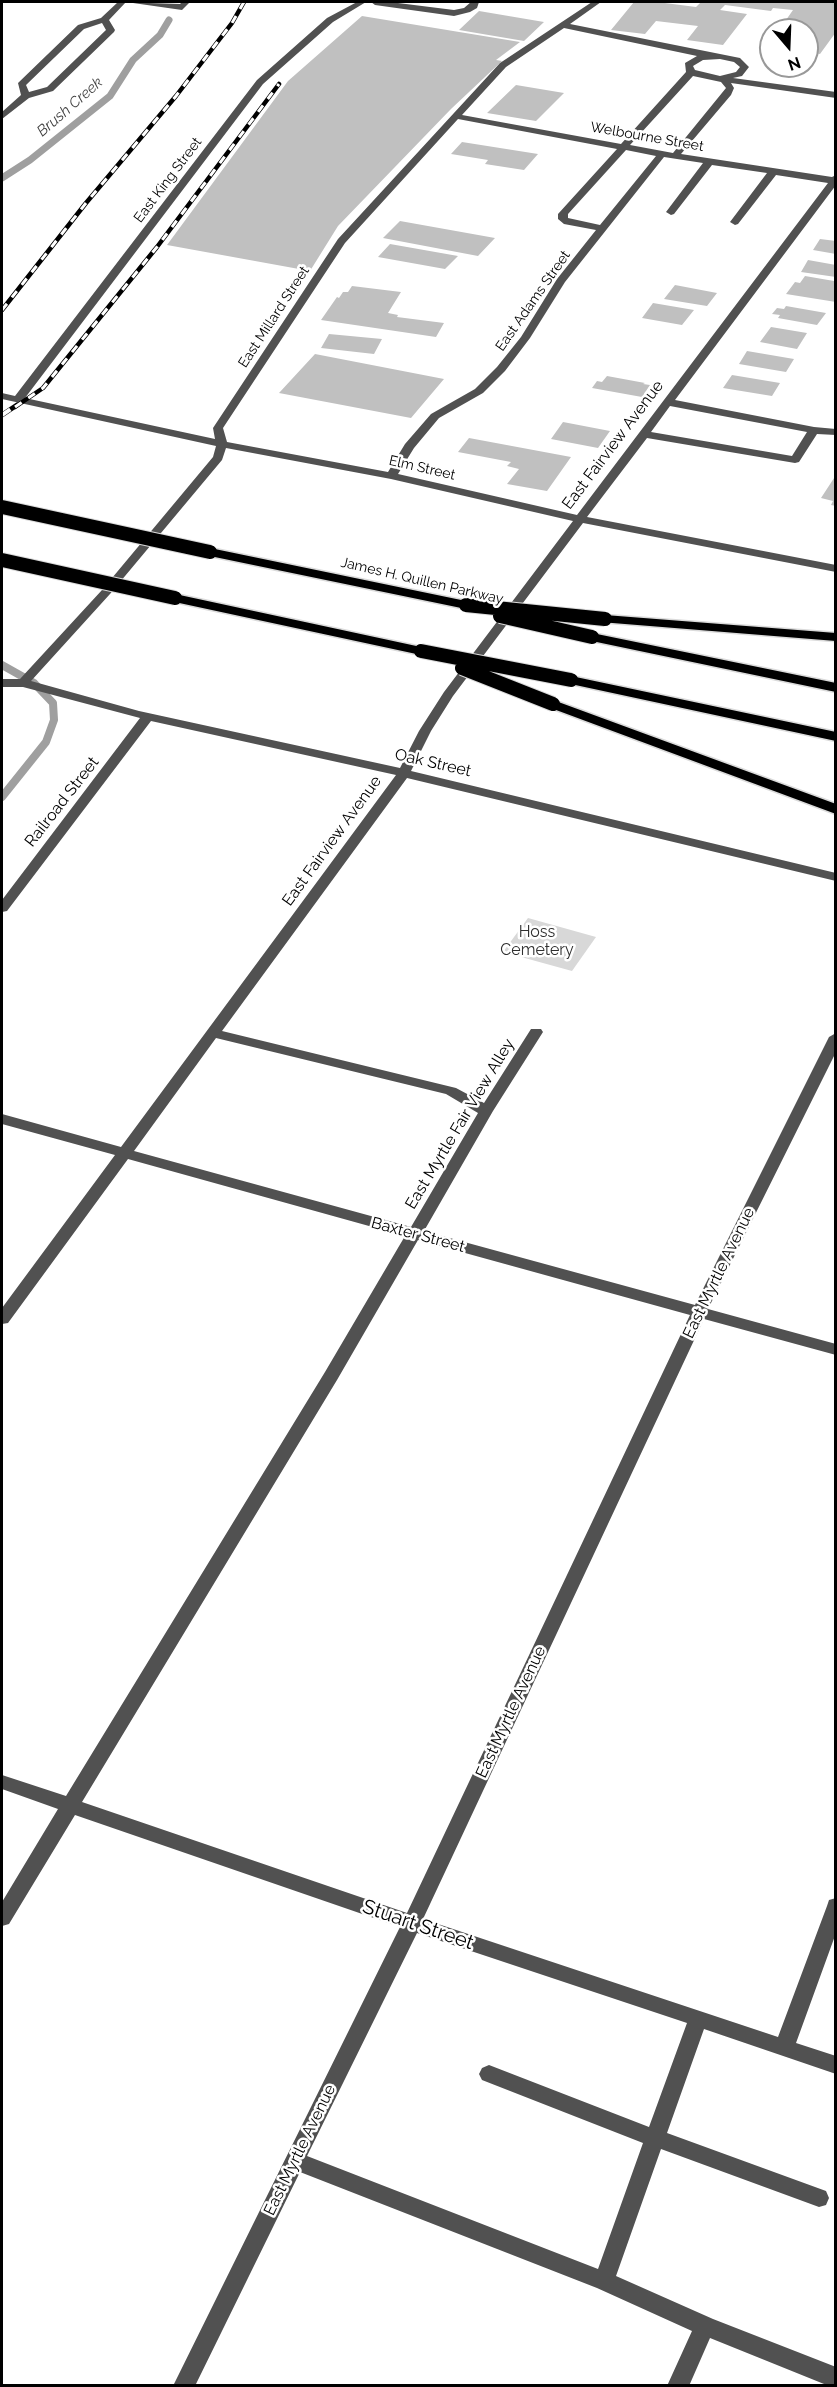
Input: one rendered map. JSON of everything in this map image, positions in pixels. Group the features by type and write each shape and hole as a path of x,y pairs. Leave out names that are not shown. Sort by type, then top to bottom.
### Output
{"highway":[{"name":"James H. Quillen Parkway","path":"2,507 466,606 525,623 836,688"},
{"path":"2,560 421,651 571,680 836,737"},
{"path":"466,606 836,637"},
{"path":"421,651 553,704 836,808"}],"street":[{"path":"26,96 21,85 30,76 81,27 104,20 122,2"},
{"path":"130,2 182,7 186,2"},
{"name":"East King Street","path":"19,398 260,82 330,20 362,2"},
{"path":"375,2 454,13 467,10 474,6 475,2"},
{"name":"East Millard Street","path":"23,683 160,530 218,458 222,444 218,428 341,241 503,65 597,2"},
{"path":"2,116 26,96 50,89 111,30 104,20"},
{"path":"562,25 710,56 729,57 745,67 739,74 723,78"},
{"path":"710,56 690,62 688,68 704,76 836,95"},
{"path":"604,228 567,222 563,219 563,214 692,72"},
{"path":"675,156 728,93 730,88 723,78"},
{"name":"Welbourne Street","path":"455,116 662,154 834,180"},
{"name":"East Adams Street","path":"391,476 410,446 435,416 479,391 501,369 525,338 561,280 662,154"},
{"path":"671,212 710,161"},
{"path":"735,222 774,171"},
{"name":"East Fairview Avenue","path":"2,1319 404,773 425,731 448,695 834,180"},
{"name":"Elm Street","path":"2,396 222,444 391,476 580,519 836,569"},
{"path":"667,402 814,430 836,432"},
{"path":"643,434 795,460 814,430"},
{"name":"Oak Street","path":"2,683 23,683 148,717 404,773 836,877"},
{"name":"Railroad Street","path":"2,908 148,717"},
{"name":"East Myrtle Fair View Alley","path":"2,1918 415,1234 486,1111 536,1032"},
{"path":"212,1033 451,1091 486,1111"},
{"name":"East Myrtle Avenue","path":"184,2385 412,1923 699,1312 828,1071 836,1037"},
{"name":"Baxter Street","path":"2,1119 836,1350"},
{"name":"Stuart Street","path":"2,1782 836,2065"},
{"path":"784,2048 836,1906"},
{"path":"604,2281 698,2019"},
{"path":"489,2074 819,2198"},
{"path":"295,2161 604,2281 705,2326 836,2378"},
{"path":"678,2385 705,2326"}],"green space":[{"name":"Hoss Cemetery","path":"528,918 596,937 572,971 503,952"}],"building":[{"path":"634,2 657,2 696,7 701,2 836,2 836,32 820,54 819,18 787,18 793,10 773,8 771,11 725,5 720,10 747,14 723,45 687,40 698,26 656,21 645,34 611,30"},
{"path":"479,11 544,22 524,41 459,30"},
{"path":"362,16 520,42 496,60 502,61 451,109 338,226 310,271 167,245 288,81"},
{"path":"516,85 564,93 536,121 487,113"},
{"path":"462,142 538,154 524,170 485,164 488,160 451,154"},
{"path":"400,221 495,238 478,256 383,238"},
{"path":"820,239 836,241 836,254 813,250"},
{"path":"390,244 458,256 445,269 378,257"},
{"path":"808,260 836,265 836,277 801,272"},
{"path":"805,276 834,281 836,302 786,294 795,282 800,283"},
{"path":"675,285 717,293 707,306 664,299"},
{"path":"352,286 401,292 388,313 398,315 397,317 444,323 436,337 321,320 337,297 339,298 343,292 348,292"},
{"path":"653,303 694,310 682,325 642,318"},
{"path":"786,306 826,313 817,325 778,318 780,315 772,314 777,308 784,309"},
{"path":"771,327 807,333 797,349 760,342"},
{"path":"329,334 382,339 374,354 321,348"},
{"path":"747,351 794,359 786,372 739,364"},
{"path":"315,354 444,379 411,418 279,393"},
{"path":"732,375 780,383 772,396 723,388"},
{"path":"607,376 650,385 642,397 592,388 597,381 602,382"},
{"path":"563,422 610,431 598,448 551,439"},
{"path":"469,438 571,457 547,491 507,484 519,469 507,466 511,462 458,452"},
{"path":"836,475 836,506 831,505 833,501 821,498"}],"waterway":[{"name":"Brush Creek","path":"2,178 30,160 110,96 133,60 160,35 169,20"},
{"name":"Brush Creek","path":"2,665 34,683 53,703 54,720 46,742 2,797"}],"railway":[{"path":"2,310 86,203 176,96 232,23 244,2"},
{"path":"15,407 43,388 157,247 279,84"},
{"path":"2,415 17,405"}]}
